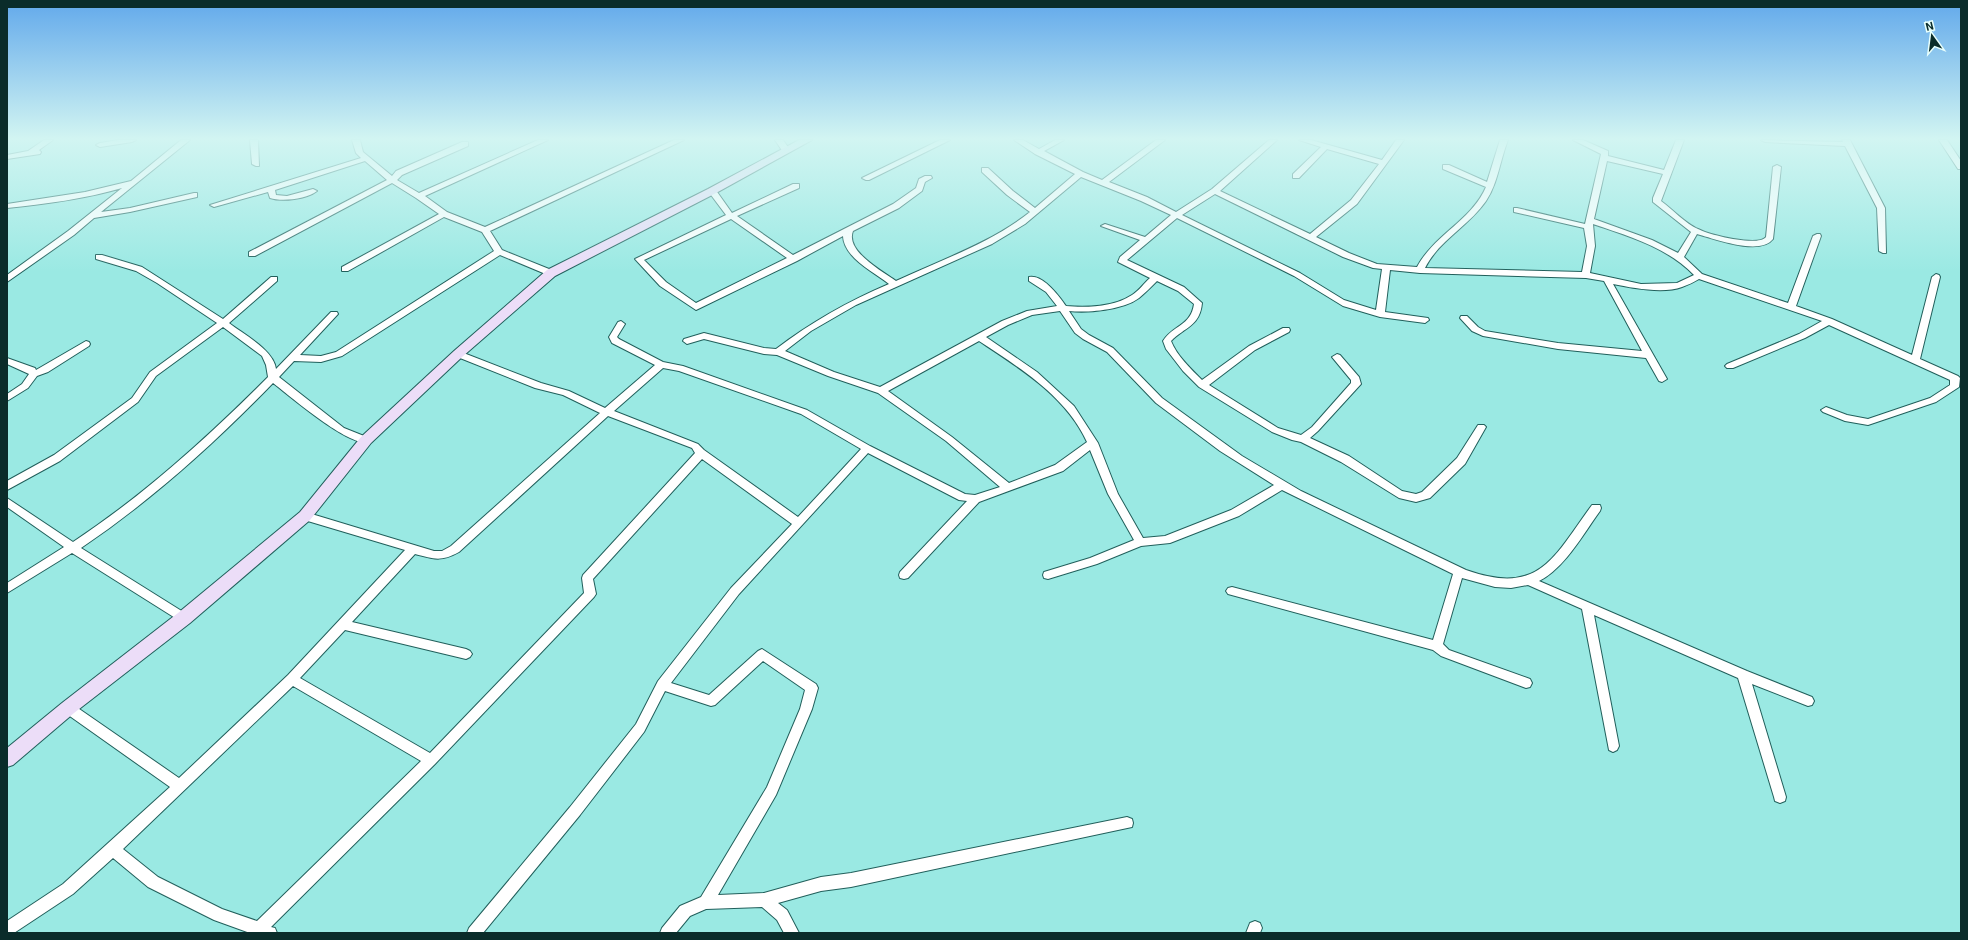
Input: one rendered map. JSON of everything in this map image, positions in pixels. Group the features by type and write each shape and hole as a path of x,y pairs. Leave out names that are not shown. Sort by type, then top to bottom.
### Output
{"street":[{"path":"7,206 87,194 112,189 127,184"},
{"path":"7,279 132,184"},
{"path":"214,205 289,184"},
{"path":"252,254 385,184"},
{"path":"399,184 444,214 486,230 500,252 551,273"},
{"path":"419,196 446,184"},
{"path":"486,230 583,184"},
{"path":"7,759 68,708 184,618 305,516 366,440 458,354 551,273 712,191 723,184"},
{"path":"796,186 639,259 663,284 696,307 794,259 896,206 919,189 921,184"},
{"path":"1000,184 1034,211"},
{"path":"778,352 808,329 854,304 990,242 1022,222 1068,184"},
{"path":"1105,184 1144,199 1283,269 1295,272 1344,303 1368,312 1425,320"},
{"path":"1223,184 1215,191 1176,215 1123,259 1122,262 1181,289 1198,303 1198,311 1194,320 1175,333 1168,341 1169,347 1186,369 1202,385 1275,430 1295,438 1303,439 1345,459 1399,494 1416,498 1426,495 1460,461 1481,427"},
{"path":"1311,238 1354,202 1368,184"},
{"path":"1586,275 1591,246 1590,224 1599,184"},
{"path":"1662,184 1657,202 1695,231 1746,244 1758,244 1770,237 1775,184"},
{"path":"1869,184 1881,208 1882,251"},
{"path":"1420,270 1424,260 1482,201 1488,185"},
{"path":"271,190 273,196 276,198 284,198 312,190"},
{"path":"712,191 731,216 794,259"},
{"path":"1215,191 1355,259 1386,268 1546,272 1586,275 1652,287 1679,285 1699,276"},
{"path":"92,216 130,210 194,195"},
{"path":"1517,210 1590,224 1640,239 1680,257 1694,269 1699,276 1791,307 1829,322 1958,379 1954,387 1933,400 1868,422 1845,418 1826,410"},
{"path":"345,269 444,214"},
{"path":"1105,226 1147,240"},
{"path":"849,230 846,238 850,248 868,264 895,284"},
{"path":"1680,257 1695,231"},
{"path":"1791,307 1817,236"},
{"path":"292,358 321,359 339,354 500,252"},
{"path":"100,256 139,269 160,281 223,323 265,354 271,365 272,377 341,430 366,440"},
{"path":"1380,314 1386,268"},
{"path":"1915,360 1936,277"},
{"path":"881,391 1005,323 1030,313 1062,308 1083,310 1119,304 1135,297 1155,278"},
{"path":"7,486 57,458 135,400 153,374 161,367 223,323 274,279"},
{"path":"1032,279 1043,285 1054,295 1071,323 1079,332 1108,348 1133,376 1164,406 1210,439 1282,485 1322,506 1459,571 1486,581 1507,584 1529,581 1543,575 1554,565 1596,508"},
{"path":"1607,280 1662,379"},
{"path":"7,589 73,548 115,518 190,458 292,358 334,314"},
{"path":"1464,318 1475,329 1483,333 1558,346 1648,355"},
{"path":"1730,366 1802,336 1829,322"},
{"path":"621,324 613,337 615,341 661,365 680,368 804,412 867,448 963,497 975,499 1060,468 1093,443"},
{"path":"1202,385 1252,348 1286,330"},
{"path":"687,341 704,336 764,351 778,352 831,374 881,391 949,439 1008,488"},
{"path":"980,337 1012,358 1060,398 1078,418 1093,443 1113,494 1140,542"},
{"path":"7,398 25,386 34,374 45,370 86,344"},
{"path":"458,354 538,386 566,393 606,412 695,446 799,523"},
{"path":"1303,439 1315,429 1357,381 1337,357"},
{"path":"7,361 32,370 34,374"},
{"path":"305,516 439,556 455,549 558,458 606,412 661,365"},
{"path":"474,933 575,811 640,728 662,685 735,591 867,448"},
{"path":"113,849 153,882 219,915 265,931 590,594 587,578 702,452"},
{"path":"1048,574 1093,561 1140,542 1166,540 1235,513 1282,485"},
{"path":"904,575 975,499"},
{"path":"7,502 73,548 184,618"},
{"path":"7,930 21,919 68,889 113,849 292,679 413,549"},
{"path":"1437,646 1459,571"},
{"path":"1529,581 1743,675 1808,701"},
{"path":"1232,591 1437,646 1445,653 1526,682"},
{"path":"1586,607 1614,746"},
{"path":"343,625 466,654"},
{"path":"662,685 711,701 762,654 812,688 806,709 772,791 706,902"},
{"path":"1743,675 1780,797"},
{"path":"292,679 431,760"},
{"path":"68,708 179,786"},
{"path":"667,933 685,911 706,902 764,900 821,884 851,880 1127,823"},
{"path":"764,900 782,915 792,933"}]}
